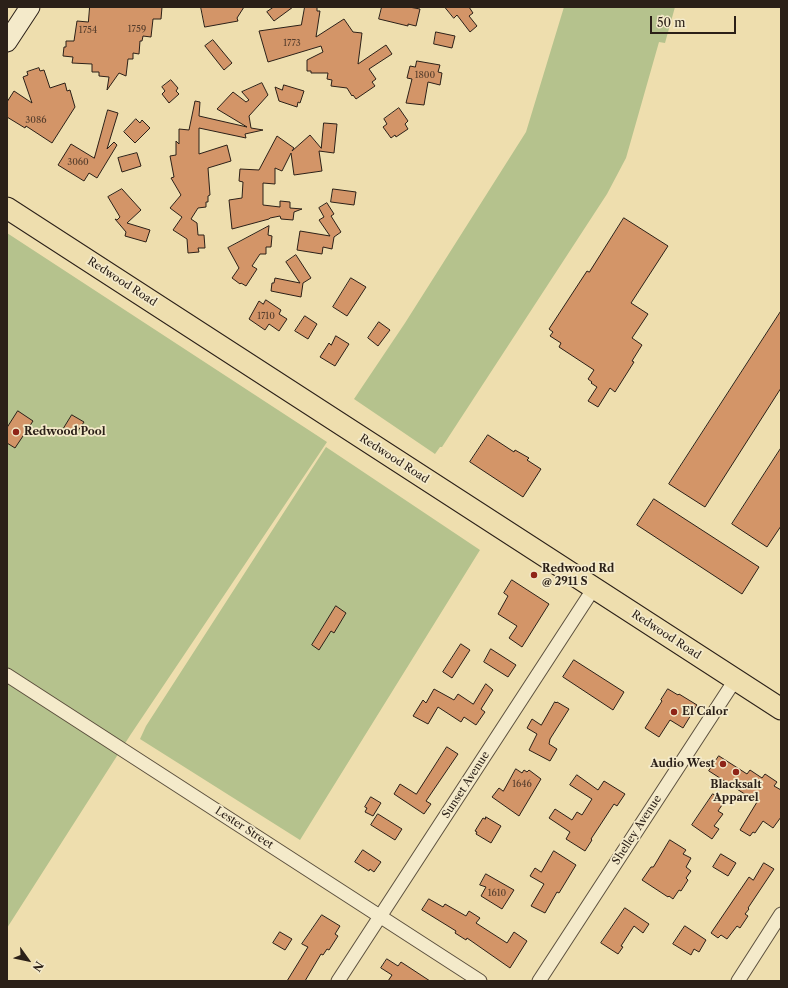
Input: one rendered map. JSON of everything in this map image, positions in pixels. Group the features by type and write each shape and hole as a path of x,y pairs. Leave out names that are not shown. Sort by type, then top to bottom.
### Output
{"main road":[{"path":"7,42 30,7"},
{"name":"Redwood Road","path":"7,208 781,709"}],"street":[{"name":"Sunset Avenue","path":"338,981 594,588"},
{"name":"Lester Street","path":"7,675 480,981"},
{"name":"Shelley Avenue","path":"539,981 735,680"},
{"path":"738,981 781,914"}],"green space":[{"path":"564,7 675,7 665,43 659,42 626,158 607,194 442,447 440,447 435,454 354,399 405,323 526,132"},
{"path":"7,233 327,442 131,734 7,928"},
{"path":"326,447 480,550 300,840 140,739 146,726"}],"building":[{"path":"90,7 162,7 161,19 153,19 151,37 143,36 142,41 140,41 139,54 133,53 133,59 128,59 126,76 119,73 107,90 109,77 99,76 99,72 92,72 92,64 72,63 73,57 63,56 66,41 74,41 77,21 88,22"},
{"path":"201,7 244,7 237,18 238,21 205,27"},
{"path":"274,7 293,7 274,21 267,12"},
{"path":"305,7 317,7 317,11 320,11 316,37 344,19 353,32 362,33 358,64 386,45 392,54 369,69 376,79 372,82 375,86 356,99 347,88 331,86 332,80 327,79 328,73 311,73 311,71 307,71 307,60 323,52 321,46 268,62 259,31 301,25"},
{"path":"382,7 409,7 420,9 416,26 408,24 408,26 379,19"},
{"path":"445,7 469,7 473,13 469,16 477,26 470,32 457,15 454,18"},
{"path":"436,32 455,36 452,48 434,44"},
{"path":"213,40 232,63 224,70 205,46"},
{"path":"417,61 440,65 438,72 442,73 440,85 428,82 424,105 406,103 412,79 407,78 410,66 415,67"},
{"path":"39,68 40,71 44,70 50,88 65,83 67,91 70,90 75,107 52,143 26,126 25,128 7,117 7,102 14,91 32,103 23,77 28,75 27,72"},
{"path":"171,80 178,88 176,91 179,94 169,103 162,94 165,91 162,87"},
{"path":"262,83 268,95 249,116 251,128 263,130 245,134 246,138 199,128 199,154 227,145 231,161 208,168 210,195 208,196 208,202 206,202 206,207 198,208 191,219 197,223 198,235 204,235 205,248 198,248 199,252 188,253 187,239 173,230 182,217 170,208 181,195 171,178 174,177 170,156 176,155 176,141 179,144 179,129 189,130 195,101 200,102 199,116 247,127 217,109 233,92 246,102 249,100 242,92"},
{"path":"284,85 304,91 297,107 279,101 275,87 282,90"},
{"path":"399,108 408,121 405,124 408,129 396,137 395,135 391,138 383,127 387,124 384,119"},
{"path":"108,110 118,113 107,149 114,142 117,145 97,178 89,173 84,181 58,165 71,144 94,158"},
{"path":"136,119 140,123 142,120 150,128 135,143 124,132"},
{"path":"324,123 337,124 334,153 319,151 322,171 294,175 291,153 282,171 275,168 275,184 263,183 263,205 280,207 280,201 290,202 290,208 302,209 294,212 293,220 281,219 280,216 232,229 229,200 242,198 243,182 239,181 240,169 259,170 277,136 294,148 292,151 310,135 321,148"},
{"path":"137,153 141,166 122,172 118,158"},
{"path":"122,189 141,210 127,223 150,230 146,242 125,236 126,232 115,219 117,220 120,217 108,197"},
{"path":"333,189 356,192 354,205 331,202"},
{"path":"327,203 334,214 331,216 341,232 334,237 332,249 323,247 322,254 297,250 300,231 330,236 319,220 324,217 319,208"},
{"path":"624,218 668,246 631,303 648,314 632,338 642,345 632,361 634,362 615,392 610,388 598,407 588,401 597,387 588,379 594,370 559,347 561,343 550,336 553,332 549,329 587,271 589,272"},
{"path":"269,226 268,235 272,236 271,247 266,247 266,254 260,254 252,266 257,269 246,286 241,283 240,284 232,278 239,268 228,248"},
{"path":"296,255 311,278 303,283 301,297 271,291 272,283 274,283 275,278 300,283 286,262"},
{"path":"351,278 366,287 347,316 333,307"},
{"path":"266,300 281,310 279,314 287,319 279,331 269,324 265,330 249,319 259,301 263,304"},
{"path":"781,311 781,388 705,507 669,484"},
{"path":"305,316 317,324 308,339 295,331"},
{"path":"379,322 390,330 378,346 368,338"},
{"path":"336,336 349,344 335,366 320,357 329,343 331,345"},
{"name":"Redwood Pool","path":"18,411 33,421 15,448 7,443 7,428"},
{"path":"72,415 84,422 75,435 64,428"},
{"path":"488,435 514,452 515,450 529,458 527,460 541,469 523,497 470,462"},
{"path":"781,448 781,526 767,547 732,524"},
{"path":"654,499 759,567 742,594 637,525"},
{"path":"512,580 549,604 522,647 509,638 517,626 498,614 508,596 504,593"},
{"path":"336,606 346,613 334,633 331,631 319,650 312,645"},
{"path":"461,644 470,650 452,678 443,672"},
{"path":"491,649 516,665 508,677 484,662"},
{"path":"574,660 624,692 613,710 563,677"},
{"path":"486,684 493,690 481,709 485,712 476,725 464,717 461,722 438,707 428,724 413,716 423,700 426,703 434,689 454,700 458,694 473,704"},
{"name":"El Calor","path":"668,689 697,705 683,728 670,720 659,737 645,728"},
{"path":"555,702 569,709 550,739 549,744 557,749 550,761 529,750 537,734 527,728 532,719 541,725"},
{"path":"447,747 458,754 426,801 431,804 424,814 394,794 400,784 416,794"},
{"path":"719,756 747,774 750,770 762,778 765,774 777,782 774,786 781,790 781,817 773,828 763,821 755,833 753,832 750,836 740,830 757,802 709,771"},
{"path":"516,769 522,773 524,770 527,772 529,770 541,779 519,816 492,797 499,788 503,791"},
{"path":"577,775 598,790 604,781 625,794 617,806 614,804 585,851 566,839 570,832 549,818 555,809 572,820 577,812 582,815 592,799 570,785"},
{"path":"713,794 724,802 718,811 723,814 714,826 719,829 712,839 692,825"},
{"path":"371,797 381,803 373,816 365,812 367,808 365,807"},
{"path":"378,814 402,829 395,840 371,825"},
{"path":"486,817 501,826 491,843 476,834 477,832 475,831 483,818 485,819"},
{"path":"670,840 686,850 683,854 691,858 686,867 691,871 686,878 688,880 681,891 679,890 673,899 642,880 651,867 653,867"},
{"path":"363,850 381,862 374,872 370,869 369,871 355,862"},
{"path":"554,851 576,865 559,893 557,892 545,913 531,906 544,884 530,876 535,868 541,872"},
{"path":"721,854 736,863 728,876 713,867"},
{"path":"764,863 774,869 748,908 749,909 745,914 748,916 740,928 737,926 727,939 721,935 718,938 711,933 749,877 753,880"},
{"path":"486,874 514,890 502,909 481,896 486,887 480,885"},
{"path":"429,899 443,907 445,904 466,916 469,911 480,918 476,923 507,943 514,932 527,941 510,968 467,938 466,940 455,933 456,931 422,910"},
{"path":"625,908 649,924 643,933 634,926 621,946 623,947 618,954 601,943"},
{"path":"322,915 340,926 335,934 338,936 329,950 327,949 323,955 321,954 305,981 287,981 308,947 302,944"},
{"path":"685,926 706,940 699,952 694,949 691,955 673,944"},
{"path":"280,932 292,939 285,950 273,943"},
{"path":"387,959 398,966 401,962 430,981 388,981 392,975 381,968"}],"place":[{"name":"Redwood Pool","path":"16,432"},
{"name":"Redwood Rd @ 2911 S","path":"534,575"},
{"name":"El Calor","path":"674,712"},
{"name":"Audio West","path":"723,764"},
{"name":"Blacksalt Apparel","path":"736,772"}]}
